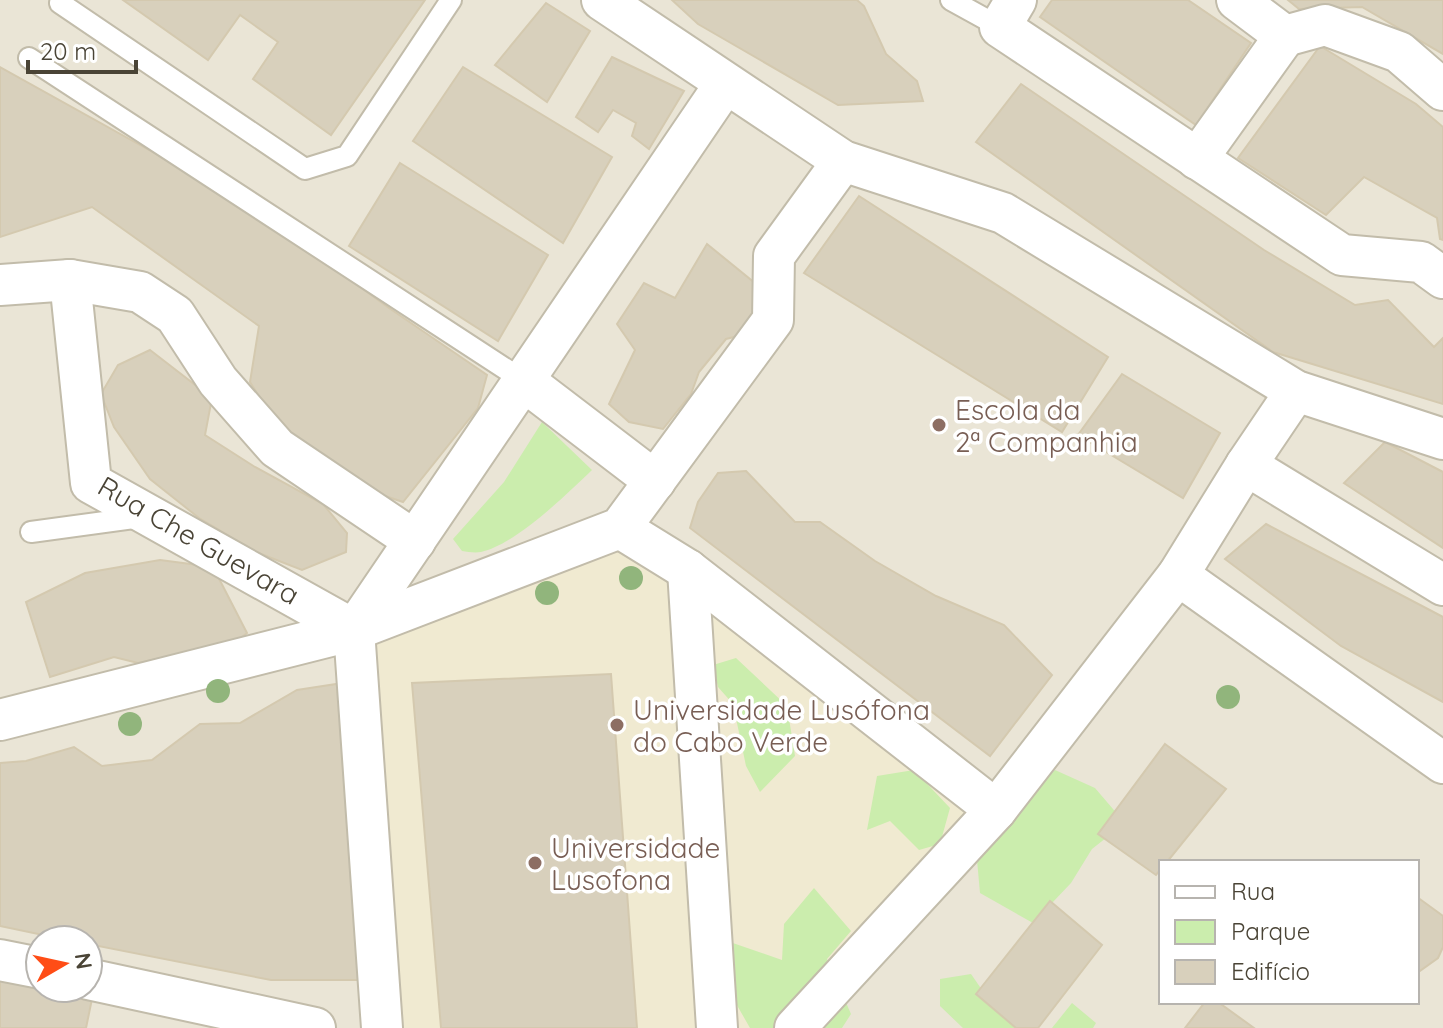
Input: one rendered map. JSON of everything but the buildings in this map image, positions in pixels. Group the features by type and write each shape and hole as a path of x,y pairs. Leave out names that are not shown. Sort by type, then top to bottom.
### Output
{"street":[{"path":"602,0 843,161 1003,213 1296,391 1443,439"},
{"path":"1237,0 1285,36"},
{"path":"1008,14 1197,159 1342,255 1421,262 1443,278"},
{"path":"1197,159 1285,36 1325,25 1399,52 1443,90"},
{"path":"382,1028 354,630 725,84"},
{"path":"0,720 354,630 620,528 773,320 774,256 843,161"},
{"path":"0,285 70,280 140,292 175,315 218,381 277,448 415,541"},
{"name":"Rua Che Guevara","path":"70,280 91,483 354,630"},
{"path":"524,381 655,481"},
{"path":"795,1028 996,810 1178,575 1296,391"},
{"path":"1246,465 1443,585"},
{"path":"620,528 688,570 996,810"},
{"path":"688,570 717,1028"},
{"path":"1178,575 1443,763"},
{"path":"0,960 24,965"},
{"path":"104,982 315,1028"}],"lane":[{"path":"60,3 305,169 347,156 451,0"},
{"path":"951,0 1008,14"},
{"path":"29,58 524,381"},
{"path":"31,532 149,516"}],"shaded area":[{"path":"0,0 1443,0 1443,1028 0,1028"},
{"name":"Universidade Lusófona do Cabo Verde","path":"619,544 978,813 794,1028 404,1028 365,636"}],"green space":[{"path":"542,422 592,470 540,517 509,539 481,552 462,551 453,539 504,482"},
{"path":"736,658 787,706 795,756 760,792 746,766 733,704 718,687 713,665"},
{"path":"914,770 950,808 940,844 919,850 890,821 867,830 877,776"},
{"path":"1055,770 1095,788 1125,823 1092,849 1071,883 1033,923 980,893 977,860 1028,795"},
{"path":"814,888 851,931 827,959 851,1014 842,1028 750,1028 730,993 727,941 782,960 784,924"},
{"path":"971,974 998,1013 1017,1028 963,1028 940,1006 940,979"},
{"path":"1072,1003 1096,1023 1093,1028 1052,1028"}],"place":[{"name":"Escola da 2ª Companhia","path":"939,425"},
{"name":"Universidade Lusófona do Cabo Verde","path":"617,725"},
{"name":"Universidade Lusofona","path":"535,863"}]}
